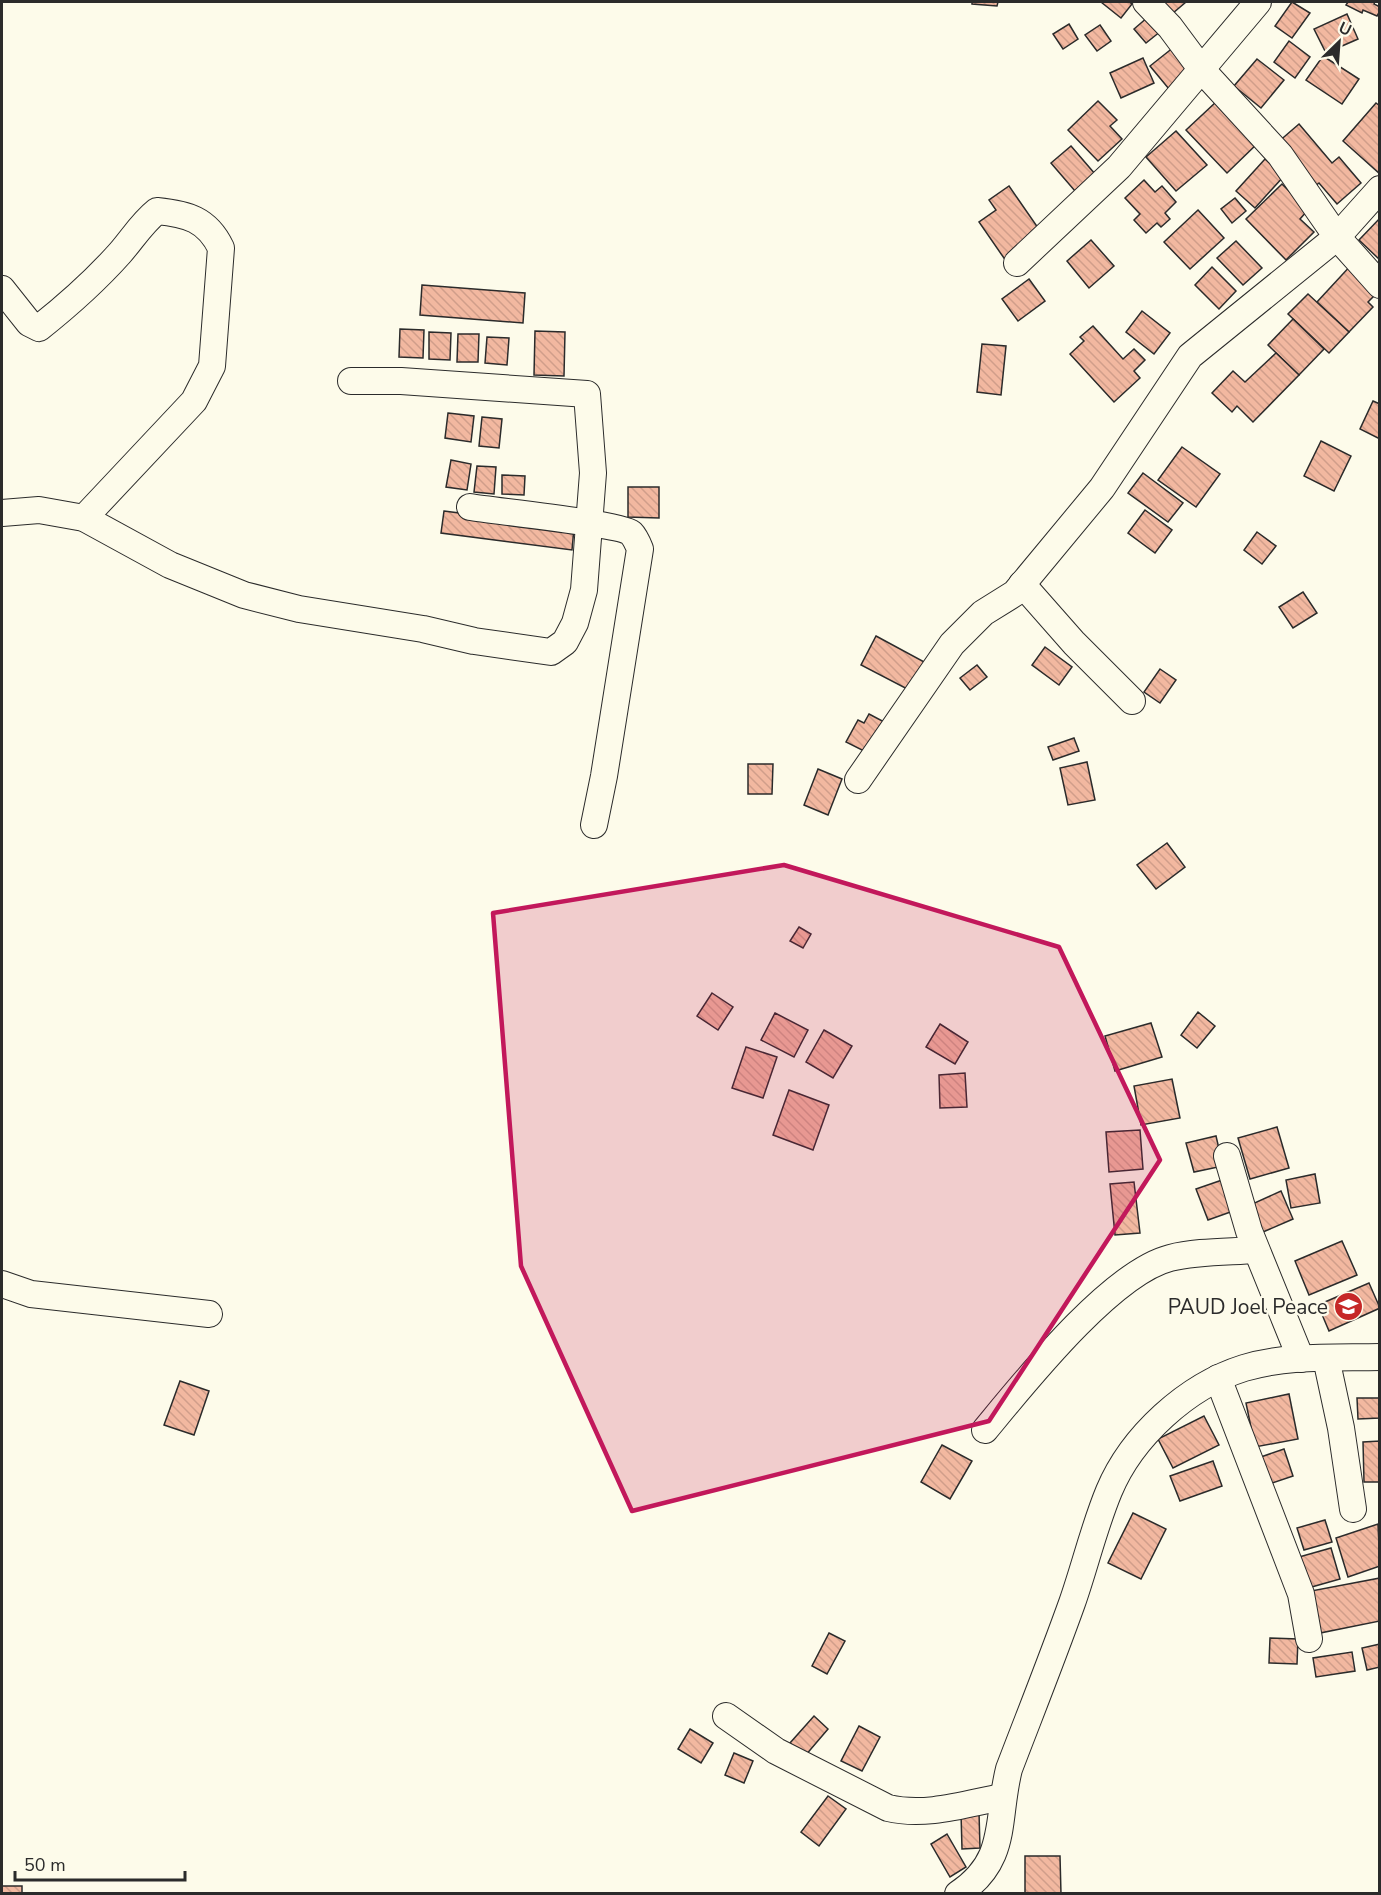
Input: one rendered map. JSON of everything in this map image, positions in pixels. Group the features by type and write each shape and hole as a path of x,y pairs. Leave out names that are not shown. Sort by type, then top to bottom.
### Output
{"street":[{"path":"1146,2 1170,27 1202,70 1280,155 1337,237 1380,285"},
{"path":"1017,263 1119,167 1258,2"},
{"path":"858,780 952,644 983,613 1015,593 1102,488 1190,356 1337,237 1380,189"},
{"path":"2,289 29,323 39,328 81,295 121,251 143,222 157,211 180,213 203,224 213,232 221,248 212,366 194,402 84,518"},
{"path":"2,513 39,510 84,518 170,565 244,595 299,609 412,627 474,641 551,652 565,642 575,623 584,590 593,473 587,394 400,381 351,381"},
{"path":"470,507 589,525 616,526 631,533 640,549 604,776 594,825"},
{"path":"1022,584 1074,643 1132,701"},
{"path":"1227,1156 1236,1194 1256,1250 1313,1358 1341,1428 1353,1509"},
{"path":"985,1430 1042,1362 1103,1301 1149,1267 1170,1258 1256,1250"},
{"path":"2,1284 31,1294 209,1314"},
{"path":"958,1893 988,1864 997,1849 1002,1797 1009,1769 1045,1678 1117,1473 1151,1430 1177,1404 1218,1378 1245,1368 1313,1358 1380,1357"},
{"path":"1218,1378 1301,1594 1309,1640"},
{"path":"726,1716 776,1751 888,1808 922,1812 1002,1797"}],"highlighted area":[{"path":"784,865 1059,947 1160,1160 989,1421 632,1511 521,1266 493,913"}],"building":[{"path":"972,2 998,2 997,6 972,4"},
{"path":"1101,2 1129,2 1132,4 1121,18"},
{"path":"1162,2 1186,2 1173,13"},
{"path":"1292,2 1310,13 1292,38 1275,26"},
{"path":"1348,2 1375,2 1374,4 1380,7 1380,11 1377,16 1363,10 1362,13 1346,5"},
{"path":"1347,14 1358,39 1326,53 1314,29"},
{"path":"1148,17 1161,31 1146,43 1134,29"},
{"path":"1069,24 1078,39 1063,49 1053,34"},
{"path":"1100,25 1111,41 1097,51 1085,35"},
{"path":"1289,41 1310,57 1295,78 1274,62"},
{"path":"1174,47 1193,70 1169,89 1150,66"},
{"path":"1323,56 1359,79 1342,104 1306,80"},
{"path":"1143,58 1154,83 1121,98 1110,73"},
{"path":"1257,59 1284,80 1261,108 1234,86"},
{"path":"1098,101 1117,120 1110,126 1122,139 1098,161 1068,130"},
{"path":"1216,102 1262,139 1227,173 1186,130"},
{"path":"1376,103 1380,106 1380,174 1343,141"},
{"path":"1299,124 1332,163 1339,157 1361,183 1337,204 1319,183 1314,187 1277,143"},
{"path":"1176,131 1207,165 1176,191 1146,157"},
{"path":"1071,146 1095,174 1075,191 1051,163"},
{"path":"1265,159 1284,176 1255,208 1236,191"},
{"path":"1144,180 1155,192 1162,186 1176,202 1165,213 1170,219 1161,227 1157,223 1146,233 1134,220 1140,214 1125,198"},
{"path":"1282,184 1308,210 1300,219 1314,232 1286,260 1246,219"},
{"path":"1009,186 1043,235 1006,261 979,222 996,210 989,200"},
{"path":"1235,198 1246,211 1232,223 1221,209"},
{"path":"1198,210 1224,238 1190,269 1164,242"},
{"path":"1380,218 1380,260 1359,240"},
{"path":"1091,240 1114,266 1089,288 1067,261"},
{"path":"1236,241 1262,268 1243,285 1217,258"},
{"path":"1353,263 1380,290 1368,302 1373,307 1349,332 1317,302"},
{"path":"1212,267 1236,291 1219,309 1195,285"},
{"path":"1029,279 1045,301 1018,321 1002,299"},
{"path":"422,285 525,293 523,323 420,315"},
{"path":"1308,294 1349,332 1329,353 1288,314"},
{"path":"1142,311 1170,333 1154,354 1126,332"},
{"path":"1293,319 1324,349 1299,375 1268,345"},
{"path":"1093,326 1123,359 1134,349 1145,360 1134,371 1140,378 1114,402 1070,354 1084,341 1080,337"},
{"path":"400,329 424,330 423,358 399,357"},
{"path":"535,331 565,332 564,376 534,375"},
{"path":"429,332 451,333 450,360 429,359"},
{"path":"458,334 479,334 478,362 457,362"},
{"path":"487,337 509,338 507,365 485,363"},
{"path":"982,344 1006,346 1001,395 977,392"},
{"path":"1276,353 1299,375 1253,422 1237,406 1232,412 1212,393 1233,371 1245,382"},
{"path":"1373,401 1380,404 1380,439 1360,429"},
{"path":"448,413 474,416 471,442 445,438"},
{"path":"482,417 502,419 499,448 479,446"},
{"path":"1321,441 1351,456 1334,491 1304,476"},
{"path":"1182,447 1220,474 1196,507 1158,480"},
{"path":"451,460 471,464 467,490 446,487"},
{"path":"477,466 496,467 494,494 474,492"},
{"path":"1143,473 1183,503 1168,522 1128,493"},
{"path":"502,475 525,476 524,495 502,494"},
{"path":"628,487 659,487 659,518 628,517"},
{"path":"1145,510 1172,530 1155,553 1128,533"},
{"path":"444,511 574,528 572,550 441,533"},
{"path":"1257,532 1276,546 1262,564 1244,550"},
{"path":"1303,592 1317,613 1293,628 1279,607"},
{"path":"876,636 928,664 913,692 861,665"},
{"path":"1045,647 1072,667 1059,685 1032,665"},
{"path":"977,665 987,677 970,690 960,678"},
{"path":"1160,669 1176,680 1160,703 1144,692"},
{"path":"869,714 890,725 874,756 846,742 858,720 864,723"},
{"path":"1074,738 1079,751 1053,760 1048,747"},
{"path":"1087,762 1095,800 1068,805 1060,768"},
{"path":"748,764 773,764 772,794 748,794"},
{"path":"818,769 842,779 828,815 804,805"},
{"path":"1167,843 1185,867 1156,889 1137,865"},
{"path":"799,927 811,934 803,948 790,941"},
{"path":"712,993 733,1007 718,1030 697,1016"},
{"path":"1198,1012 1215,1026 1197,1048 1181,1035"},
{"path":"775,1013 808,1030 794,1057 761,1040"},
{"path":"1151,1023 1162,1057 1115,1071 1105,1036"},
{"path":"940,1024 968,1042 955,1064 926,1047"},
{"path":"824,1030 852,1046 833,1078 806,1062"},
{"path":"746,1047 777,1057 763,1098 732,1088"},
{"path":"965,1073 967,1107 940,1108 939,1075"},
{"path":"1172,1079 1180,1118 1141,1125 1134,1086"},
{"path":"789,1090 829,1105 813,1150 773,1135"},
{"path":"1277,1127 1289,1168 1250,1179 1238,1138"},
{"path":"1140,1130 1143,1169 1109,1172 1106,1132"},
{"path":"1216,1136 1223,1166 1194,1172 1186,1143"},
{"path":"1315,1174 1320,1203 1291,1208 1286,1180"},
{"path":"1225,1179 1236,1210 1208,1220 1196,1189"},
{"path":"1134,1182 1140,1233 1115,1235 1110,1184"},
{"path":"1281,1191 1293,1219 1263,1232 1250,1205"},
{"path":"1342,1241 1357,1275 1309,1295 1295,1261"},
{"name":"PAUD Joel Peace","path":"1369,1283 1380,1308 1329,1331 1318,1305"},
{"path":"180,1381 209,1391 194,1435 164,1425"},
{"path":"1289,1394 1298,1439 1255,1447 1246,1403"},
{"path":"1357,1398 1380,1398 1380,1418 1358,1419"},
{"path":"1204,1416 1219,1445 1173,1468 1158,1439"},
{"path":"1380,1441 1380,1482 1364,1482 1363,1442"},
{"path":"942,1445 972,1461 950,1499 921,1482"},
{"path":"1284,1449 1293,1476 1263,1486 1255,1459"},
{"path":"1213,1461 1222,1486 1180,1501 1170,1476"},
{"path":"1133,1513 1166,1529 1141,1579 1108,1563"},
{"path":"1325,1520 1332,1542 1304,1550 1297,1528"},
{"path":"1378,1524 1380,1566 1348,1577 1336,1538"},
{"path":"1331,1548 1340,1579 1308,1588 1299,1557"},
{"path":"1380,1578 1380,1621 1320,1633 1311,1591"},
{"path":"829,1633 845,1641 827,1674 812,1666"},
{"path":"1270,1638 1298,1639 1297,1664 1269,1663"},
{"path":"1380,1644 1380,1667 1367,1670 1362,1648"},
{"path":"1352,1652 1355,1671 1316,1677 1313,1658"},
{"path":"814,1716 828,1729 805,1756 790,1743"},
{"path":"859,1726 880,1737 862,1771 841,1761"},
{"path":"690,1729 713,1743 701,1763 678,1749"},
{"path":"734,1753 753,1761 744,1783 725,1775"},
{"path":"828,1796 846,1809 819,1846 801,1832"},
{"path":"979,1812 980,1848 962,1849 961,1813"},
{"path":"947,1834 966,1867 950,1877 931,1844"},
{"path":"1025,1856 1060,1856 1061,1894 1025,1894"},
{"path":"2,1886 22,1886 22,1894 2,1894"}],"place":[{"name":"PAUD Joel Peace","path":"1349,1307"}]}
